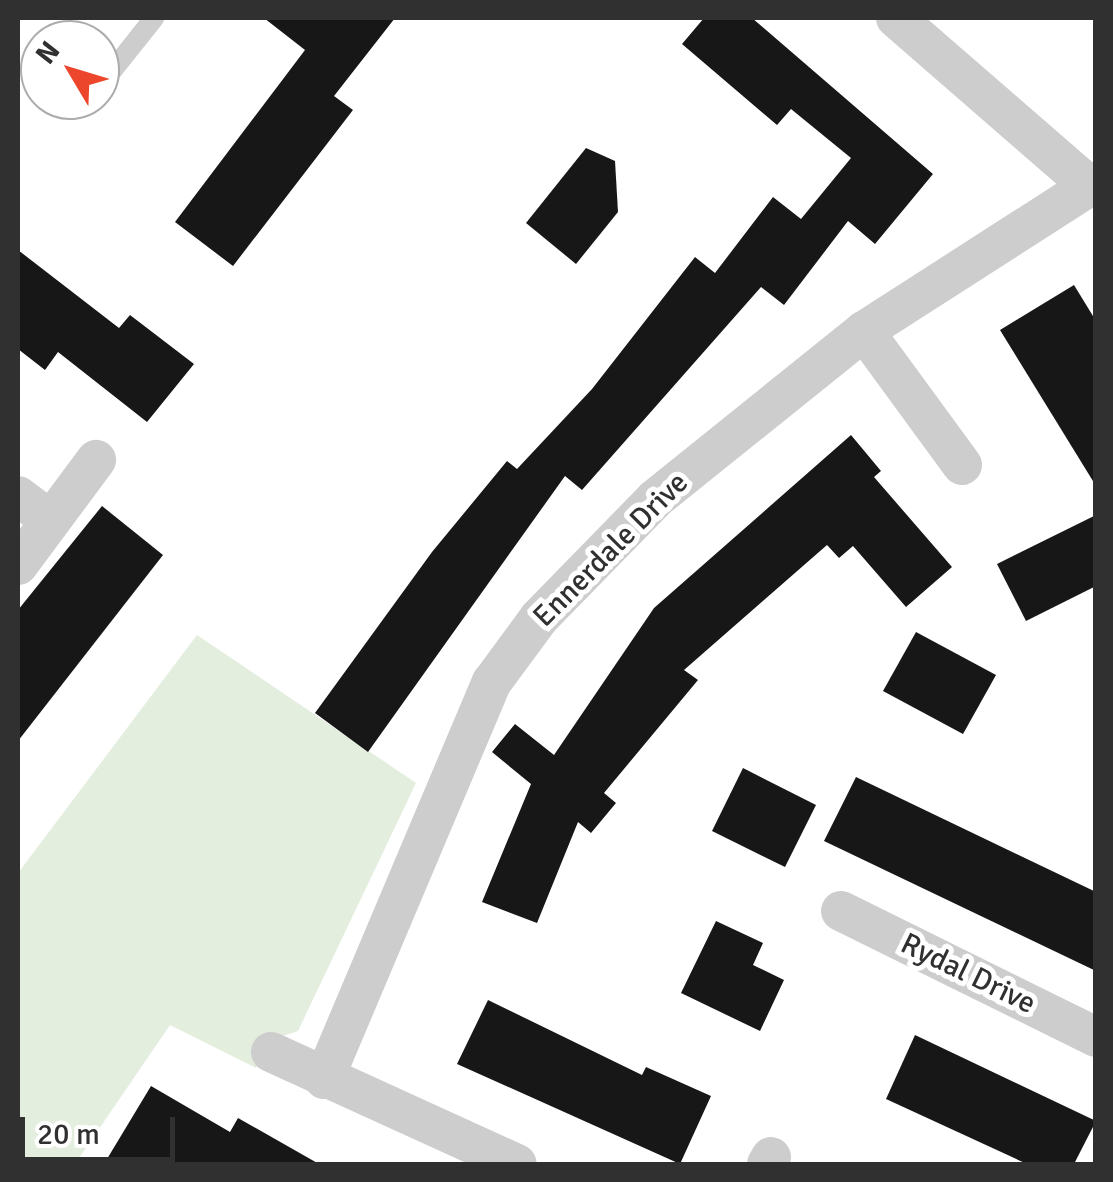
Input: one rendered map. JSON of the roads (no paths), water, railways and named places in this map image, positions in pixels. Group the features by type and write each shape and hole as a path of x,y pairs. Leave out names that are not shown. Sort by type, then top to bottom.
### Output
{"street":[{"path":"896,18 1092,184"},
{"name":"Ennerdale Drive","path":"324,1079 492,682 539,618 655,499 864,330 1092,184"},
{"path":"864,330 962,465"},
{"path":"18,565 96,460"},
{"path":"18,496 50,520"},
{"name":"Rydal Drive","path":"840,911 1096,1037"},
{"path":"271,1052 516,1164"}],"lane":[{"path":"120,61 154,18"}]}
